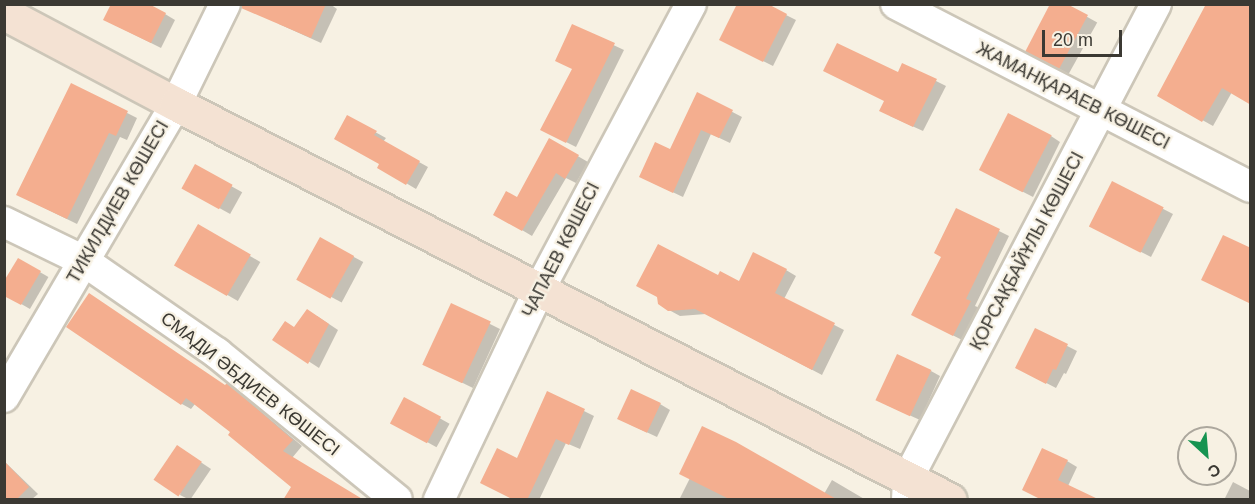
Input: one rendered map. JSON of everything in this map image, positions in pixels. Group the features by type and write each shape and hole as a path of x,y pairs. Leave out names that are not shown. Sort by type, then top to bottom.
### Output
{"main road":[{"path":"4,13 539,290 908,489 950,500"}],"street":[{"name":"ТИКИЛДИЕВ КӨШЕСІ","path":"4,397 176,104 225,4"},
{"name":"ЧАПАЕВ КӨШЕСІ","path":"439,500 539,290 691,4"},
{"name":"ЖАМАНҚАРАЕВ КӨШЕСІ","path":"896,4 1251,187"},
{"name":"ҚОРСАҚБАЙҰЛЫ КӨШЕСІ","path":"908,489 1156,4"},
{"name":"СМАДИ ӘБДИЕВ КӨШЕСІ","path":"4,222 84,261 217,353 397,500"}],"building":[{"path":"111,4 149,4 166,13 151,43 103,20"},
{"path":"242,4 326,4 311,38 241,8"},
{"path":"737,4 768,4 787,14 763,62 719,40"},
{"path":"1050,4 1067,4 1088,15 1059,69 1025,52"},
{"path":"1206,4 1251,4 1251,105 1222,88 1202,122 1157,96"},
{"path":"572,24 615,43 566,143 540,130 572,69 555,61"},
{"path":"837,43 898,72 902,63 937,79 913,127 879,111 884,101 823,71"},
{"path":"71,83 128,111 116,136 109,133 67,219 16,195"},
{"path":"697,92 733,110 719,138 701,130 673,193 639,177 655,142 670,149"},
{"path":"1008,113 1052,135 1023,192 979,170"},
{"path":"347,115 377,131 374,135 420,161 406,185 377,168 379,164 334,139"},
{"path":"549,138 579,155 565,179 556,173 522,231 493,215 506,191 517,197"},
{"path":"195,164 233,185 219,209 181,188"},
{"path":"1112,181 1164,207 1141,253 1089,226"},
{"path":"956,208 1000,229 966,299 971,301 953,336 911,315 941,257 934,253"},
{"path":"198,224 251,254 227,296 174,266"},
{"path":"1223,235 1251,248 1251,304 1201,280"},
{"path":"320,237 354,256 330,299 296,280"},
{"path":"658,244 718,275 720,271 739,281 753,252 787,269 775,293 835,323 812,370 695,309 668,311 658,304 657,297 636,286"},
{"path":"18,258 41,271 21,305 4,296 4,281"},
{"path":"89,293 225,385 227,383 293,440 283,451 364,500 283,500 291,487 228,435 230,432 186,398 181,405 66,327"},
{"path":"451,303 491,322 462,383 422,365"},
{"path":"307,309 329,324 308,364 272,340 285,321 294,327"},
{"path":"1035,328 1068,344 1056,370 1053,369 1046,384 1015,368"},
{"path":"897,354 931,370 910,416 875,400"},
{"path":"631,389 661,403 647,433 617,419"},
{"path":"547,391 585,409 569,445 556,439 527,500 514,500 480,483 497,448 517,458"},
{"path":"404,397 441,417 427,443 390,423"},
{"path":"702,426 736,442 838,500 731,500 679,474"},
{"path":"177,445 202,462 178,497 154,480"},
{"path":"1042,448 1068,460 1058,480 1100,500 1042,500 1022,490"},
{"path":"4,461 29,487 16,500 4,500"}]}
